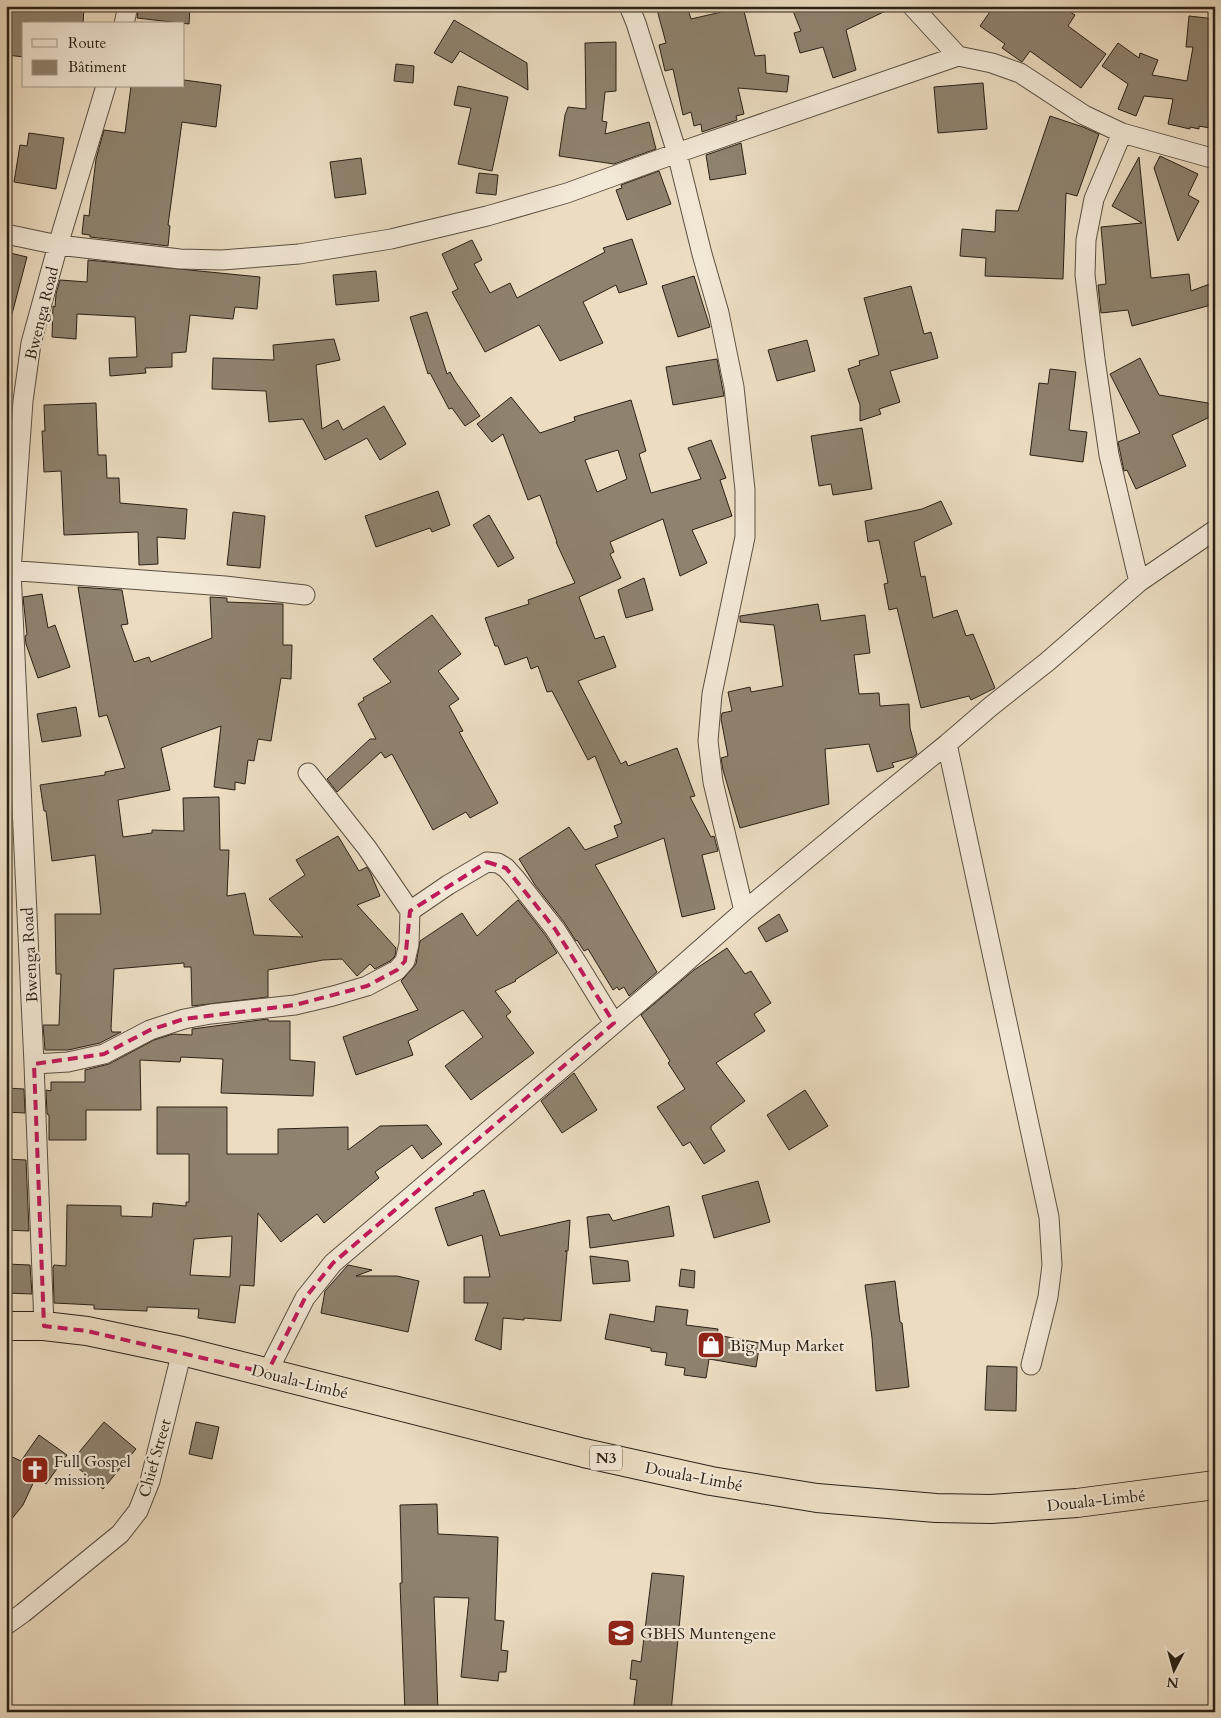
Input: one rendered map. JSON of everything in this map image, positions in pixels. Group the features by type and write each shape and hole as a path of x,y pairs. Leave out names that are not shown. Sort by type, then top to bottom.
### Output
{"highway":[{"name":"Douala-Limbé","path":"6,1326 44,1326 87,1331 182,1351 584,1453 711,1481 817,1498 936,1508 991,1509 1077,1503 1215,1485"}],"street":[{"path":"124,22 128,6"},
{"path":"629,6 636,22 677,153 702,254 720,313 734,387 745,490 745,537 712,694 708,740 713,782 744,911"},
{"path":"912,6 958,56"},
{"path":"6,234 58,245 180,259 222,260 299,254 391,239 486,216 567,192 958,56 992,63 1020,73 1084,115 1122,133 1215,159"},
{"name":"Bwenga Road","path":"44,1326 34,1064 8,571 23,401 31,343 58,245 105,88"},
{"path":"1122,133 1094,199 1086,240 1085,275 1094,359 1109,455 1140,582"},
{"path":"267,1373 305,1298 333,1263 866,809 1047,662 1140,582 1215,530"},
{"path":"8,571 191,584 305,595"},
{"path":"947,744 1049,1217 1052,1265 1048,1297 1031,1365"},
{"path":"34,1064 68,1062 104,1054 150,1030 168,1023 211,1014 295,1005 333,996 367,986 397,970 405,960 410,911 367,848 308,774"},
{"path":"410,911 486,862 498,863 506,868 555,929 614,1023"},
{"name":"Chief Street","path":"6,1625 23,1614 120,1534 138,1511 150,1481 182,1351"}],"highlighted area":[{"path":"487,862 506,868 555,929 614,1023 333,1263 305,1298 267,1373 87,1331 44,1326 34,1064 104,1054 150,1030 184,1019 295,1005 367,986 397,970 405,961 410,911"}],"building":[{"path":"6,6 84,6 83,22 22,22 22,57 7,55 9,35 6,35"},
{"path":"139,6 190,6 189,24 185,22 137,18"},
{"path":"656,6 687,6 691,19 743,7 755,56 765,55 766,73 789,76 787,92 738,88 744,114 736,116 737,120 702,132 701,124 694,126 691,112 683,115 673,69 665,71 659,45 666,43"},
{"path":"791,6 896,6 846,30 856,70 833,78 823,47 800,53 794,33 801,31"},
{"path":"994,6 1061,6 1075,15 1068,26 1106,54 1081,88 1030,51 1022,62 1002,48 1005,44 980,26"},
{"path":"1189,16 1215,19 1215,129 1199,126 1199,129 1190,127 1190,129 1168,124 1173,99 1144,96 1136,116 1118,109 1128,84 1102,66 1118,43 1139,58 1140,53 1158,60 1152,75 1187,81 1193,47 1186,47"},
{"path":"454,20 527,63 528,90 460,51 452,63 434,53"},
{"path":"616,42 616,91 605,92 602,121 607,122 605,134 649,122 656,149 614,164 559,156 565,115 568,107 586,109 585,43"},
{"path":"396,64 414,66 413,83 394,81"},
{"path":"185,80 221,85 216,127 182,122 168,225 170,226 168,246 90,237 90,235 82,234 84,215 89,216 96,159 104,130 125,133 131,88 185,88"},
{"path":"983,83 987,129 938,133 934,87"},
{"path":"458,86 508,97 492,171 458,164 471,108 454,105"},
{"path":"1050,116 1099,134 1077,196 1066,193 1063,279 985,276 986,258 960,256 962,229 995,232 996,210 1018,211"},
{"path":"29,133 64,138 56,189 14,182 20,145 27,146"},
{"path":"741,143 746,174 710,180 706,155"},
{"path":"1160,156 1198,174 1188,195 1199,201 1178,241 1154,168"},
{"path":"1139,157 1151,278 1189,274 1191,291 1215,282 1215,304 1132,326 1128,310 1101,313 1098,285 1106,284 1101,227 1142,223 1112,206"},
{"path":"361,158 366,194 335,198 330,162"},
{"path":"659,171 671,204 627,220 616,190 622,188 621,185"},
{"path":"479,173 498,175 496,195 476,193"},
{"path":"632,239 647,284 619,293 616,285 583,302 603,343 560,361 539,325 485,352 452,292 458,289 442,254 472,240 482,260 474,264 490,293 510,283 517,298 605,252 603,248"},
{"path":"6,252 27,257 12,314 6,313"},
{"path":"88,260 260,277 257,309 235,307 233,319 190,315 186,352 172,353 172,367 145,368 146,373 110,376 109,358 137,357 135,317 77,314 76,339 52,337 53,306 55,307 60,280 87,282"},
{"path":"376,271 379,301 336,305 333,275"},
{"path":"694,276 710,327 678,337 662,286"},
{"path":"911,286 924,334 931,332 938,358 890,371 900,402 879,409 881,414 860,421 860,405 848,369 860,365 859,361 879,355 864,298"},
{"path":"427,312 447,374 450,372 480,416 465,426 452,408 449,409 430,373 428,374 410,317"},
{"path":"334,339 340,360 316,365 322,429 338,420 343,430 384,406 406,444 380,460 367,438 325,460 303,419 269,422 266,391 212,389 213,358 274,360 273,345"},
{"path":"807,340 815,371 777,381 768,350"},
{"path":"1140,358 1159,395 1208,403 1214,415 1172,435 1186,466 1136,489 1127,470 1124,471 1118,442 1140,433 1110,374"},
{"path":"717,359 724,396 673,405 666,367"},
{"path":"1050,369 1076,372 1069,430 1087,432 1083,462 1030,455 1039,383 1048,384"},
{"path":"511,397 540,433 575,421 574,417 631,400 646,451 639,454 651,493 701,479 688,448 711,440 726,478 720,480 732,516 692,530 707,563 680,576 663,519 610,542 614,552 610,554 621,578 579,597 595,639 604,636 616,667 578,681 621,764 626,761 628,766 677,748 695,796 690,797 711,837 714,836 718,851 702,855 715,909 682,917 664,838 595,865 657,972 629,996 624,987 619,990 617,987 613,990 588,949 584,951 576,941 564,922 535,885 519,859 569,827 585,850 618,837 614,826 622,823 595,756 588,760 552,691 547,692 538,666 531,669 527,657 505,665 498,646 495,646 485,618 529,604 528,600 575,583 556,542 540,495 528,500 503,434 492,442 477,424","holes":["618,450 627,479 597,492 585,460"]},
{"path":"96,403 98,455 106,455 107,478 119,478 120,503 187,509 185,539 157,537 158,564 139,565 138,532 64,535 61,471 44,472 42,431 45,431 44,405"},
{"path":"862,428 872,489 833,495 831,484 819,486 811,436"},
{"path":"438,491 450,525 432,532 430,528 376,547 365,516"},
{"path":"941,501 952,524 914,542 921,577 925,576 933,618 957,610 966,636 973,634 995,688 971,700 969,696 921,708 897,608 889,610 884,584 888,583 879,540 868,542 865,521 922,509"},
{"path":"233,512 265,516 260,568 227,565"},
{"path":"489,515 514,558 498,567 473,525"},
{"path":"644,578 653,610 626,618 618,590"},
{"path":"78,587 122,590 128,624 121,625 134,662 149,657 151,662 212,638 210,597 227,598 227,602 283,604 283,645 292,645 291,679 281,678 271,741 258,739 254,761 248,760 245,784 235,782 235,790 214,787 221,726 161,748 170,790 118,800 123,837 152,833 152,830 184,831 183,798 219,797 220,850 229,850 227,896 245,893 254,935 303,937 269,899 305,875 296,860 338,836 359,871 367,867 371,874 380,896 357,905 396,948 395,956 390,961 375,969 370,964 357,976 342,959 323,960 268,970 268,997 192,1006 191,967 184,967 184,963 114,969 111,1029 112,1032 121,1032 100,1043 68,1050 45,1050 43,1025 59,1025 61,974 56,974 55,914 101,914 95,855 52,861 46,811 44,811 40,785 105,775 105,772 125,768 107,715 99,717"},
{"path":"42,594 48,628 55,625 70,667 38,678 26,644 25,636 27,635 23,597"},
{"path":"818,604 821,621 865,615 870,653 854,655 859,694 879,693 880,706 909,704 910,728 917,754 892,763 894,767 877,772 869,744 825,749 829,804 740,828 721,758 728,756 721,719 722,713 732,711 728,692 750,687 751,692 783,686 774,625 740,622 740,616"},
{"path":"432,615 461,654 438,671 459,699 449,706 463,731 459,732 498,803 470,818 466,812 433,830 392,754 385,758 381,752 337,792 327,779 370,739 376,739 358,704 364,700 363,698 391,682 373,659"},
{"path":"76,707 81,736 42,742 37,714"},
{"path":"518,900 557,953 516,981 495,991 511,1012 506,1016 534,1053 471,1100 445,1066 483,1037 463,1010 408,1041 413,1055 356,1075 343,1037 418,1010 401,981 416,964 420,941 462,913 477,936"},
{"path":"779,914 788,931 766,942 758,928"},
{"path":"727,948 745,974 751,971 771,1003 754,1014 765,1031 716,1063 745,1101 711,1126 725,1151 704,1164 690,1142 683,1146 657,1107 685,1089 641,1015 694,970"},
{"path":"268,1019 268,1021 290,1021 290,1060 315,1062 313,1096 221,1093 223,1059 181,1057 180,1062 140,1060 141,1110 86,1110 86,1140 49,1140 46,1090 51,1091 51,1082 85,1082 85,1070 109,1064 154,1040 173,1034 192,1035 192,1029"},
{"path":"574,1073 597,1110 562,1133 541,1101"},
{"path":"6,1088 24,1089 25,1113 6,1112"},
{"path":"805,1090 828,1126 789,1150 767,1115"},
{"path":"157,1107 227,1107 227,1154 278,1154 278,1129 348,1127 348,1150 380,1126 427,1125 442,1144 422,1159 412,1145 375,1172 379,1178 324,1223 317,1214 281,1242 258,1213 254,1286 240,1285 235,1323 198,1318 199,1309 147,1307 147,1311 94,1309 94,1305 54,1303 53,1267 54,1265 66,1266 67,1205 121,1206 121,1216 152,1217 153,1203 186,1206 186,1202 189,1202 189,1154 157,1154","holes":["232,1236 230,1277 190,1275 194,1239"]},
{"path":"6,1159 26,1160 29,1231 6,1230"},
{"path":"758,1181 770,1222 714,1238 702,1196"},
{"path":"484,1190 500,1236 570,1220 568,1251 565,1251 567,1252 561,1321 503,1318 501,1350 475,1340 488,1303 464,1303 464,1277 490,1277 482,1235 448,1246 435,1208"},
{"path":"669,1206 674,1236 590,1248 587,1217 609,1214 613,1221"},
{"path":"590,1256 628,1261 630,1281 593,1284"},
{"path":"6,1264 30,1265 32,1294 6,1293"},
{"path":"348,1265 372,1270 356,1276 397,1276 419,1281 408,1332 321,1313 325,1291"},
{"path":"681,1269 695,1271 694,1288 679,1286"},
{"path":"895,1281 909,1387 876,1391 865,1285"},
{"path":"656,1306 688,1310 686,1325 718,1329 717,1335 760,1343 756,1367 709,1359 706,1378 684,1375 685,1368 665,1365 667,1353 651,1351 651,1348 605,1339 610,1314 654,1322"},
{"path":"987,1366 1017,1367 1016,1411 985,1410"},
{"path":"104,1422 136,1449 103,1489 71,1462"},
{"path":"196,1422 219,1427 212,1459 189,1454"},
{"path":"39,1435 67,1455 46,1484 36,1477 23,1505 6,1526 6,1454 21,1461"},
{"path":"437,1504 438,1534 498,1537 495,1620 504,1621 501,1650 508,1651 506,1672 499,1672 498,1681 461,1677 469,1598 434,1597 438,1712 405,1712 400,1583 402,1583 400,1505"},
{"path":"652,1573 684,1576 671,1712 633,1712 637,1680 630,1679 632,1660 641,1662"}],"place":[{"name":"Big Mup Market","path":"711,1345"},
{"name":"Full Gospel mission","path":"35,1470"},
{"name":"GBHS Muntengene","path":"621,1633"}]}
